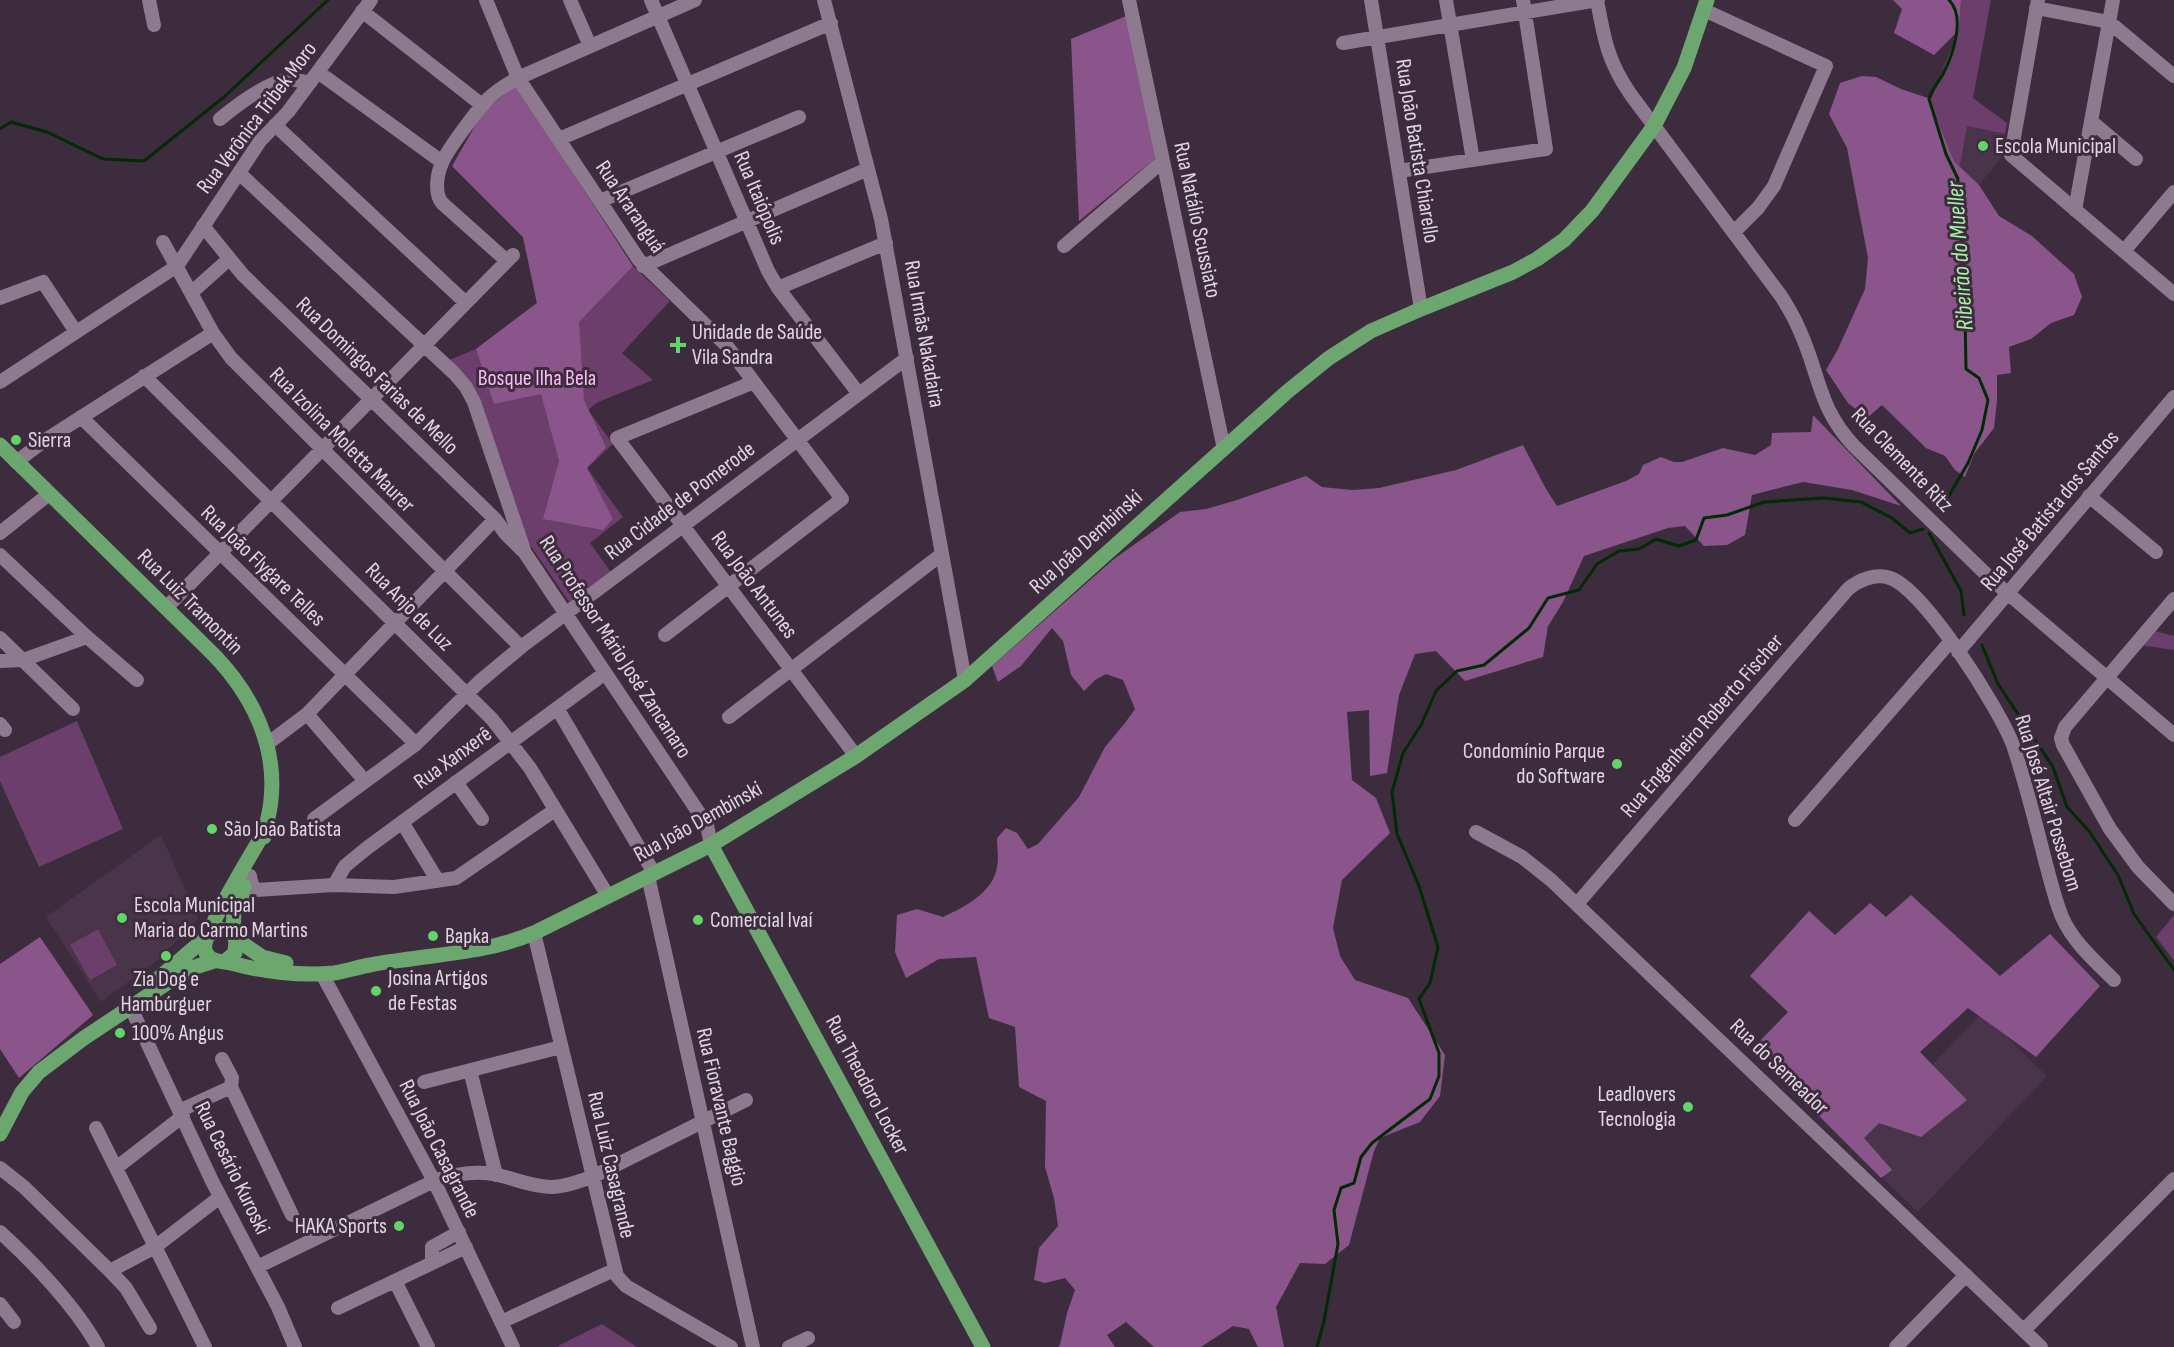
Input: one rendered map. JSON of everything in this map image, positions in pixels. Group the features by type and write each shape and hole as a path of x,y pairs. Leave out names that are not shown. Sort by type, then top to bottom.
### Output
{"main road":[{"name":"Rua João Dembinski","path":"219,961 282,972 322,974 488,948 534,933 711,844 856,756 965,680 1288,391 1329,358 1371,332 1420,309 1513,272 1564,240 1592,211 1654,126 1684,69 1705,5"},
{"name":"Rua Luiz Tramontin","path":"0,445 213,654 234,678 254,710 267,744 272,786 260,855 233,913 235,937"},
{"name":"Rua Luiz Tramontin","path":"207,936 213,921 266,829"},
{"name":"Rua Theodoro Locker","path":"711,844 983,1347"},
{"path":"0,1134 29,1082 50,1063 185,972 228,960 235,953 235,937 225,929 215,930 172,968 108,1016 84,1038"},
{"path":"207,936 205,950 219,961"},
{"name":"Rua João Dembinski","path":"235,937 254,952 271,961 305,965 370,965"}],"street":[{"path":"149,0 154,25"},
{"name":"Rua Araranguá","path":"486,0 518,78 643,266 721,340 842,499 728,586"},
{"path":"570,0 590,46"},
{"name":"Rua Itaiópolis","path":"651,0 768,271 778,288 859,394"},
{"path":"166,608 510,258 439,200 437,190 442,162 482,105 501,87 518,78 695,0"},
{"name":"Rua Irmãs Nakadaira","path":"824,0 886,243 965,680"},
{"name":"Rua Natálio Scussiato","path":"1129,0 1224,449"},
{"name":"Rua João Batista Chiarello","path":"1371,0 1420,309"},
{"path":"1446,0 1473,160"},
{"path":"1343,43 1450,25 1524,6 1598,0"},
{"name":"Rua Clemente Ritz","path":"1598,0 1611,62 1623,83 1792,314 1821,394 1840,429 1887,478 2007,593 2174,735"},
{"path":"2075,210 2113,0"},
{"path":"2174,76 2109,22 2037,4 2011,155 2174,294"},
{"path":"1705,5 1826,66 1774,186 1758,208 1734,232"},
{"path":"367,6 482,105"},
{"name":"Rua Verônica Tribek Moro","path":"0,382 177,266 260,141 288,112 367,6"},
{"path":"1399,171 1546,149 1524,6"},
{"path":"559,140 831,22"},
{"path":"220,119 243,102 278,83 314,77 442,162"},
{"path":"600,201 799,117"},
{"path":"2091,121 2136,159"},
{"path":"275,125 466,303"},
{"path":"1064,246 1163,161"},
{"path":"643,266 868,170"},
{"name":"Rua Professor Mário José Zancanaro","path":"239,173 461,380 470,394 525,553 707,825 711,844"},
{"path":"2124,251 2174,192"},
{"name":"Rua Domingos Farias de Mello","path":"203,226 229,259 495,519 525,553"},
{"name":"Rua Izolina Moletta Maurer","path":"163,242 213,333 241,369 521,647"},
{"path":"778,288 886,243"},
{"path":"191,292 229,259"},
{"path":"0,298 42,282 76,332"},
{"path":"16,462 81,417 213,333"},
{"name":"Rua Cidade de Pomerode","path":"314,819 416,744 467,693 521,647 907,358"},
{"name":"Rua Anjo de Luz","path":"144,376 467,693 512,741 608,896"},
{"name":"Rua João Antunes","path":"754,382 617,438 856,756"},
{"name":"Rua José Batista dos Santos","path":"1795,820 1954,647 2007,593 2174,397"},
{"name":"Rua João Flygare Telles","path":"81,417 416,744"},
{"path":"0,533 49,494"},
{"path":"2090,496 2156,552"},
{"path":"267,744 307,714 495,519"},
{"path":"729,717 942,554"},
{"path":"0,555 87,637 137,680"},
{"name":"Rua José Altair Possebom","path":"1863,579 1883,576 1898,581 1922,604 1989,697 2007,729 2061,916 2076,939 2114,980"},
{"name":"Rua Engenheiro Roberto Fischer","path":"1577,904 1848,589 1863,579"},
{"path":"664,635 728,586"},
{"path":"2174,598 2065,727 2061,738 2073,765 2110,829 2138,867 2174,904"},
{"path":"0,661 23,660 87,637"},
{"path":"0,638 74,709"},
{"name":"Rua Xanxerê","path":"334,885 345,866 605,673"},
{"name":"Rua Fioravante Baggio","path":"557,708 651,874 753,1347"},
{"path":"307,714 365,781"},
{"path":"456,782 482,819"},
{"path":"240,895 256,890 334,885 383,888 456,878 555,810"},
{"path":"402,822 438,881"},
{"name":"Rua do Semeador","path":"1476,832 1522,857 1577,904 2041,1347"},
{"path":"250,876 256,890"},
{"name":"Rua Luiz Casagrande","path":"534,933 614,1270 621,1282 627,1286 731,1347"},
{"name":"Rua João Casagrande","path":"322,974 434,1181 513,1347"},
{"name":"Rua Cesário Kuroski","path":"131,1008 220,1197 296,1347"},
{"path":"424,1082 561,1047"},
{"path":"222,1059 232,1078 231,1087 292,1215"},
{"path":"470,1070 496,1175"},
{"path":"116,1168 182,1113 231,1087"},
{"path":"257,1267 434,1181 466,1174 496,1175 551,1187 575,1183 592,1177 746,1100"},
{"path":"96,1128 205,1347"},
{"path":"0,1168 24,1187 110,1271 130,1295 150,1328"},
{"path":"2024,1330 2174,1179"},
{"path":"110,1271 155,1247 220,1197"},
{"path":"0,1232 64,1300 93,1345"},
{"path":"432,1263 432,1247 459,1232"},
{"path":"338,1308 466,1247"},
{"path":"501,1322 614,1270"},
{"path":"1896,1347 1966,1275"},
{"path":"395,1281 426,1346"},
{"path":"0,1304 14,1322"},
{"path":"789,1347 808,1338"}],"shaded area":[{"name":"Escola Municipal","path":"1967,126 2005,134 2001,158 1979,185 1960,166"},
{"name":"Escola Municipal Maria do Carmo Martins","path":"161,835 198,919 159,959 101,1002 46,917"},
{"path":"1982,1013 2047,1076 1918,1212 1852,1149"}],"green space":[{"path":"1893,0 1961,0 1959,30 1934,55 1894,33 1902,9"},
{"path":"1961,0 1991,0 1973,98 2007,123 2005,134 1967,126 1960,166 1954,161 1931,99 1959,30"},
{"path":"1126,16 1157,157 1079,221 1071,39"},
{"path":"1862,76 1876,77 1901,89 1931,99 1954,161 1979,185 1999,216 2032,236 2074,274 2082,297 2074,315 2051,323 2031,339 2009,347 2011,373 1997,375 1994,428 1974,454 1965,477 1955,470 1945,456 1926,448 1882,405 1867,418 1848,403 1826,370 1865,289 1868,258 1847,148 1829,114 1840,83"},
{"name":"Bosque Ilha Bela","path":"516,85 633,266 579,322 584,400 606,447 587,468 613,519 603,530 543,519 559,461 541,394 494,404 476,349 537,303 523,237 452,166 483,112"},
{"name":"Bosque Ilha Bela","path":"452,166 633,266 670,301 622,353 653,380 598,402 588,410 613,444 587,468 623,517 590,543 613,575 570,603 528,542 478,394 449,360 476,349 537,303 523,237"},
{"path":"1813,415 1901,506 1852,490 1803,482 1752,495 1745,535 1727,545 1704,546 1685,526 1668,528 1584,556 1563,602 1548,626 1543,657 1465,681 1436,651 1415,654 1399,695 1387,773 1370,776 1369,710 1347,712 1352,780 1376,798 1390,833 1342,880 1333,928 1340,956 1355,980 1408,998 1445,1055 1440,1096 1420,1122 1380,1138 1374,1151 1349,1245 1325,1264 1300,1263 1276,1307 1284,1347 1258,1347 1249,1329 1233,1326 1201,1347 1154,1347 1126,1322 1107,1335 1115,1347 1058,1347 1075,1290 1065,1278 1045,1283 1034,1280 1039,1248 1058,1226 1054,1198 1045,1167 1046,1101 1019,1087 1015,1027 989,1018 976,957 939,959 906,978 895,952 897,915 917,909 943,917 960,909 984,892 997,867 997,838 1006,828 1017,833 1028,849 1038,844 1079,797 1105,747 1135,709 1123,680 1106,674 1095,680 1084,691 1071,675 1063,641 1052,628 1021,666 998,682 992,666 1114,559 1180,512 1206,509 1234,501 1306,476 1322,487 1352,490 1379,488 1456,470 1523,445 1557,506 1626,481 1639,474 1643,465 1661,457 1674,462 1682,462 1723,448 1755,455 1771,445 1772,433 1811,432"},
{"path":"2151,630 2174,636 2174,650 2140,645"},
{"path":"77,721 123,829 39,867 0,781 0,757"},
{"path":"1911,895 2000,976 2050,934 2100,986 2036,1057 1968,1008 1920,1052 1967,1100 1921,1137 1879,1123 1864,1138 1892,1170 1881,1178 1752,1049 1788,1012 1750,976 1809,911 1835,935 1870,903 1886,917"},
{"path":"2174,915 2174,961 2156,937"},
{"path":"98,929 117,965 90,980 70,945"},
{"path":"40,937 93,1015 19,1078 0,1049 0,964"},
{"path":"602,1324 637,1347 558,1346"}],"waterway":[{"path":"0,129 11,122 47,132 103,159 144,161 224,97 328,0"},
{"name":"Ribeirão do Mueller","path":"1943,506 1968,463 1982,430 1988,400 1979,378 1966,369 1964,257 1956,206 1958,179 1946,154 1929,99 1947,66 1954,47 1957,16 1949,0"},
{"name":"Ribeirão do Mueller","path":"1317,1347 1338,1244 1334,1210 1341,1188 1354,1183 1361,1157 1372,1143 1430,1099 1439,1076 1439,1053 1419,999 1430,983 1438,947 1419,886 1397,834 1392,792 1403,753 1421,725 1436,691 1457,671 1484,665 1529,628 1548,598 1579,590 1597,564 1619,551 1639,549 1656,539 1679,546 1696,540 1704,518 1727,515 1764,502 1824,498 1861,502 1892,518 1910,533 1923,529"},
{"path":"1929,533 1961,591 1964,615"},
{"path":"1982,645 1998,684 2053,767 2067,807 2089,831 2118,875 2134,914 2174,970"}],"place":[{"name":"Escola Municipal","path":"1983,146"},
{"name":"Unidade de Saúde Vila Sandra","path":"678,345"},
{"name":"Sierra","path":"16,440"},
{"name":"Condomínio Parque do Software","path":"1617,764"},
{"name":"São João Batista","path":"212,829"},
{"name":"Escola Municipal Maria do Carmo Martins","path":"122,918"},
{"name":"Comercial Ivaí","path":"698,920"},
{"name":"Bapka","path":"433,936"},
{"name":"Zia Dog e Hambúrguer","path":"166,956"},
{"name":"Josina Artigos de Festas","path":"376,991"},
{"name":"100% Angus","path":"120,1033"},
{"name":"Leadlovers Tecnologia","path":"1688,1107"},
{"name":"HAKA Sports","path":"399,1226"}]}
